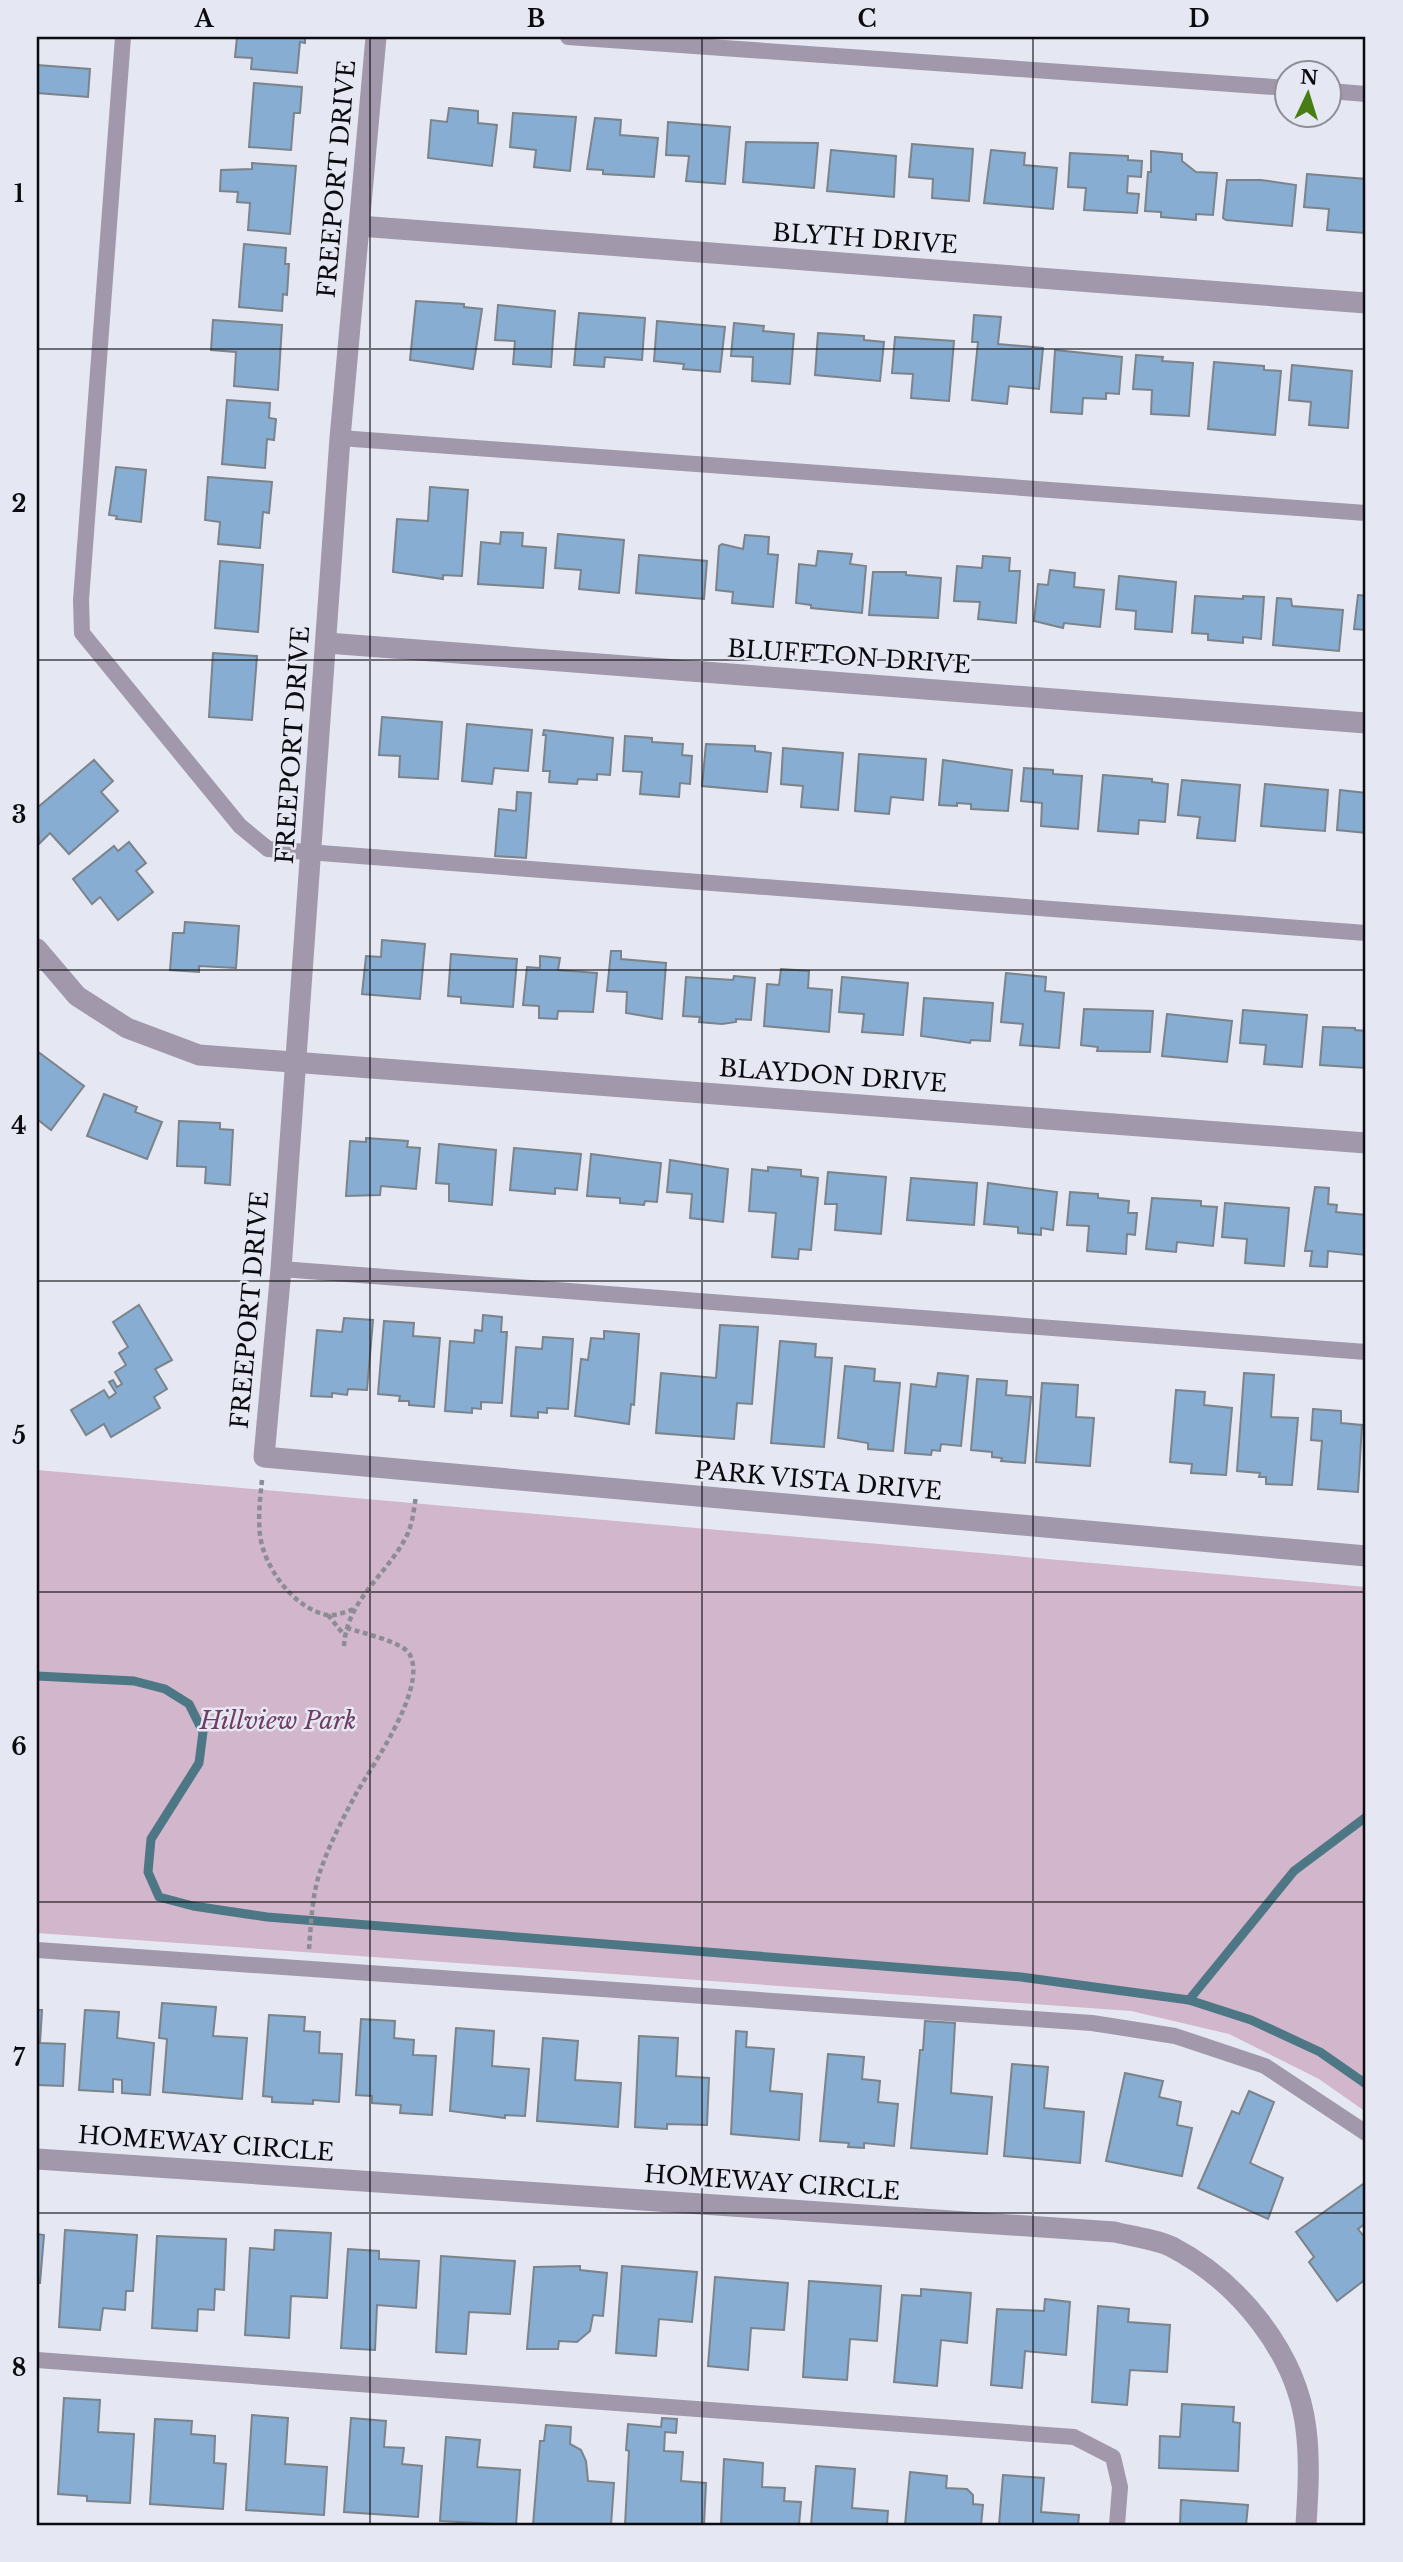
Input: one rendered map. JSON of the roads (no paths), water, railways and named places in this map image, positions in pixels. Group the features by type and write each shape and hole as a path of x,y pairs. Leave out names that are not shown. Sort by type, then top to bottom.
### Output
{"street":[{"name":"FREEPORT DRIVE","path":"264,1457 281,1269 341,438 376,37"},
{"name":"BLYTH DRIVE","path":"359,226 1366,303"},
{"name":"BLUFFTON DRIVE","path":"327,643 1366,723"},
{"name":"BLAYDON DRIVE","path":"37,949 77,996 127,1028 199,1055 1366,1143"},
{"name":"PARK VISTA DRIVE","path":"264,1457 1366,1556"},
{"name":"HOMEWAY CIRCLE","path":"37,2159 1115,2232 1170,2246 1217,2277 1253,2312 1292,2372 1306,2429 1306,2525"}],"lane":[{"path":"123,37 81,600 82,633 240,826 268,849 1366,933"},
{"path":"568,37 1274,87"},
{"path":"1344,92 1366,94"},
{"path":"341,438 1366,513"},
{"path":"281,1269 1366,1352"},
{"path":"37,1950 1092,2023 1175,2036 1265,2066 1366,2133"},
{"path":"37,2360 1074,2437 1113,2457 1120,2487 1117,2525"}],"waterway":[{"path":"37,1676 134,1681 165,1689 189,1704 203,1732 199,1763 151,1839 148,1872 159,1897 193,1906 267,1917 1021,1977 1189,2000 1251,2020 1320,2052 1366,2084"},
{"path":"1189,2000 1294,1871 1366,1817"}],"park label":[{"name":"Hillview Park","path":"278,1721"}]}
